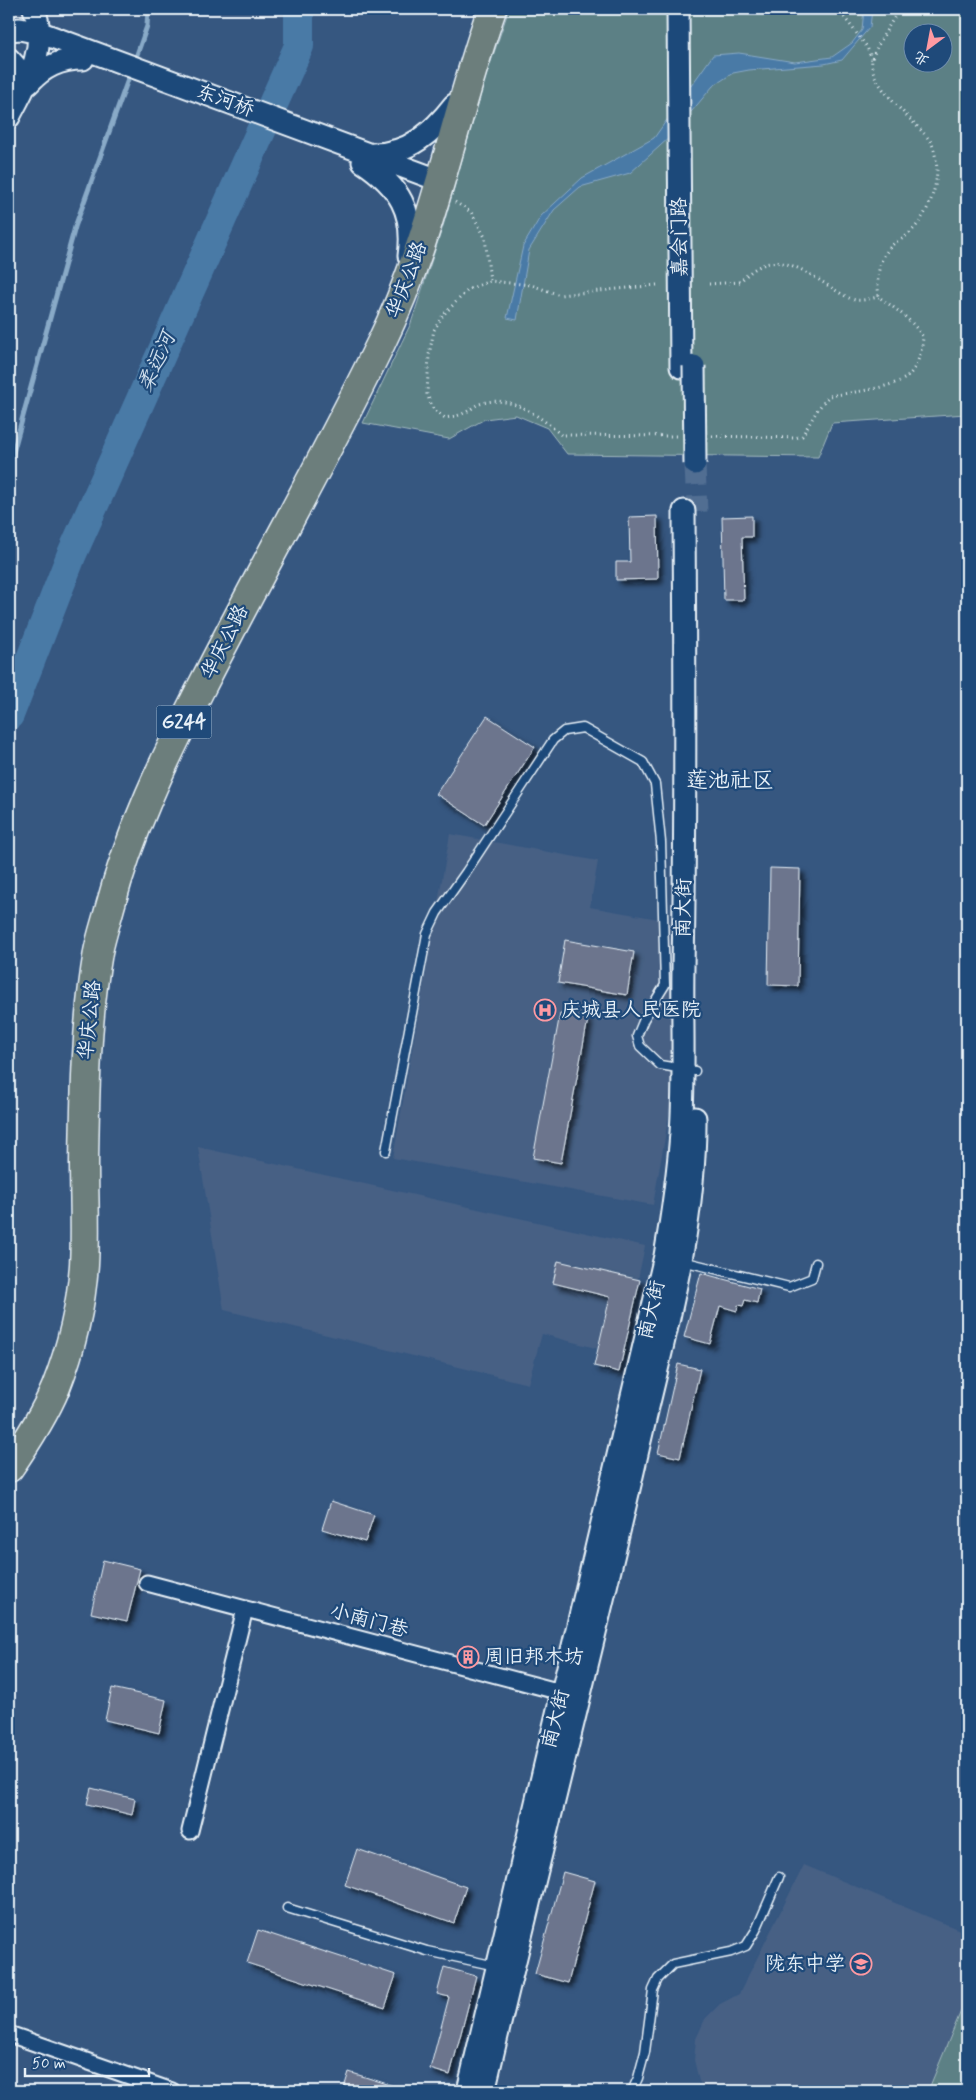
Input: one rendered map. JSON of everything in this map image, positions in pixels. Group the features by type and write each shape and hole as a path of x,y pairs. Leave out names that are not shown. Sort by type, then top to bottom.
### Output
{"highway":[{"name":"华庆公路","path":"9,1468 47,1409 69,1350 78,1310 84,1266 85,1080 90,1007 99,947 116,885 140,815 180,730 382,340 406,288 422,242 454,105 483,9"},
{"name":"华庆公路","path":"9,1451 38,1403 49,1380 60,1346 68,1309 75,1265 76,1079 82,1007 91,946 107,883 132,813 171,727 375,337 435,184 492,9"}],"main road":[{"path":"9,117 17,91 36,60 16,19 20,9"},
{"path":"22,34 24,9"},
{"path":"22,34 34,9"},
{"path":"39,9 54,29 84,54"},
{"name":"嘉会门路","path":"678,9 684,81 689,464"},
{"name":"嘉会门路","path":"684,81 690,9"},
{"path":"22,34 84,54"},
{"path":"17,91 48,66 84,54"},
{"name":"东河桥","path":"84,54 435,184"},
{"path":"9,59 17,68 17,91"},
{"path":"364,158 394,152 418,142 429,133 454,105"},
{"path":"364,158 399,196 404,206 409,219 410,230 408,256"},
{"name":"南大街","path":"571,1695 665,1256 672,1214 689,1071 698,835 690,512"},
{"name":"南大街","path":"468,2091 505,1968 571,1695 680,1261 691,1189 696,1134 689,1071"},
{"name":"南大街","path":"484,2091 505,1968"}],"street":[{"name":"小南门巷","path":"147,1583 571,1695"},
{"path":"190,1832 245,1609"},
{"path":"9,2034 172,2091"}],"lane":[{"path":"386,1151 427,934 437,913 553,740 564,731 583,728 624,750 643,762 655,784 660,842 665,985 644,1019 637,1036 640,1046 660,1065 689,1071"},
{"path":"680,1261 790,1287 812,1278 816,1263"},
{"path":"632,2091 645,2052 653,1990 658,1979 673,1964 731,1952 746,1946 756,1930 779,1877"},
{"path":"287,1908 427,1951 505,1968"}],"path":[{"path":"705,436 794,438 802,436 829,396 895,383 907,377 918,362 923,337 911,322 879,297 877,282 878,269 889,249 912,230 929,205 936,185 936,166 932,143 882,85 873,68 867,47 838,9"},
{"path":"872,60 899,9"},
{"path":"435,184 471,212 485,237 490,281"},
{"path":"710,284 740,282 750,271 762,264 780,262 800,268 843,295 856,300 879,297"},
{"path":"657,286 560,295 531,285 490,281 469,289 443,315 434,330 426,374 427,394 433,409 445,418 464,413 476,405 496,400 519,406 536,414 561,435 686,436"}],"shaded area":[{"path":"864,9 872,9 870,27 842,60 824,64 733,73 713,86 670,137 630,173 580,187 554,210 529,250 517,320 507,318 523,246 541,216 582,178 654,138 713,55 739,53 795,62 832,57 852,43 862,30"},
{"name":"庆城县人民医院","path":"450,834 598,861 590,907 670,921 672,1098 653,1205 393,1158"},
{"path":"198,1147 645,1246 622,1355 542,1334 528,1384 224,1310"},
{"name":"陇东中学","path":"804,1865 967,1933 967,2091 706,2091 699,2081 694,2060 696,2039 705,2019 720,2004 739,1994"}],"green space":[{"path":"509,9 967,9 966,414 832,423 818,457 567,454 547,428 516,415 485,419 449,439 363,423 411,323 444,223 485,79"},
{"path":"961,2011 967,2014 967,2091 928,2091"}],"building":[{"path":"657,516 658,579 616,580 616,562 630,562 629,517"},
{"path":"752,516 752,537 742,537 744,600 724,600 722,517"},
{"path":"487,716 535,747 484,825 436,794"},
{"path":"770,868 800,869 798,986 768,985"},
{"path":"565,940 634,952 627,995 558,983"},
{"path":"560,1014 588,1019 561,1163 533,1158"},
{"path":"558,1261 640,1280 619,1372 594,1366 610,1297 553,1283"},
{"path":"701,1273 760,1289 757,1303 745,1300 743,1306 738,1305 737,1311 720,1306 710,1344 684,1337"},
{"path":"678,1364 700,1369 680,1458 658,1453"},
{"path":"331,1501 374,1515 365,1542 322,1529"},
{"path":"103,1560 140,1569 127,1621 91,1613"},
{"path":"112,1688 166,1700 159,1733 105,1720"},
{"path":"91,1788 135,1799 132,1815 87,1804"},
{"path":"357,1849 466,1887 454,1923 345,1885"},
{"path":"563,1872 595,1881 568,1983 535,1974"},
{"path":"258,1930 396,1975 385,2008 247,1963"},
{"path":"444,1967 476,1976 450,2075 430,2069 449,1997 437,1994"},
{"path":"349,2072 400,2088 400,2091 343,2091"}],"waterway":[{"path":"134,63 147,26 148,9"},
{"name":"柔远河","path":"9,715 71,556 299,46 299,9"},
{"path":"9,467 75,227 131,71"}],"tunnel":[{"path":"695,464 697,512"}],"place":[{"name":"庆城县人民医院","path":"545,1010"},
{"name":"周旧邦木坊","path":"468,1657"},
{"name":"陇东中学","path":"861,1964"}],"district":[{"name":"莲池社区","path":"730,781"}]}
